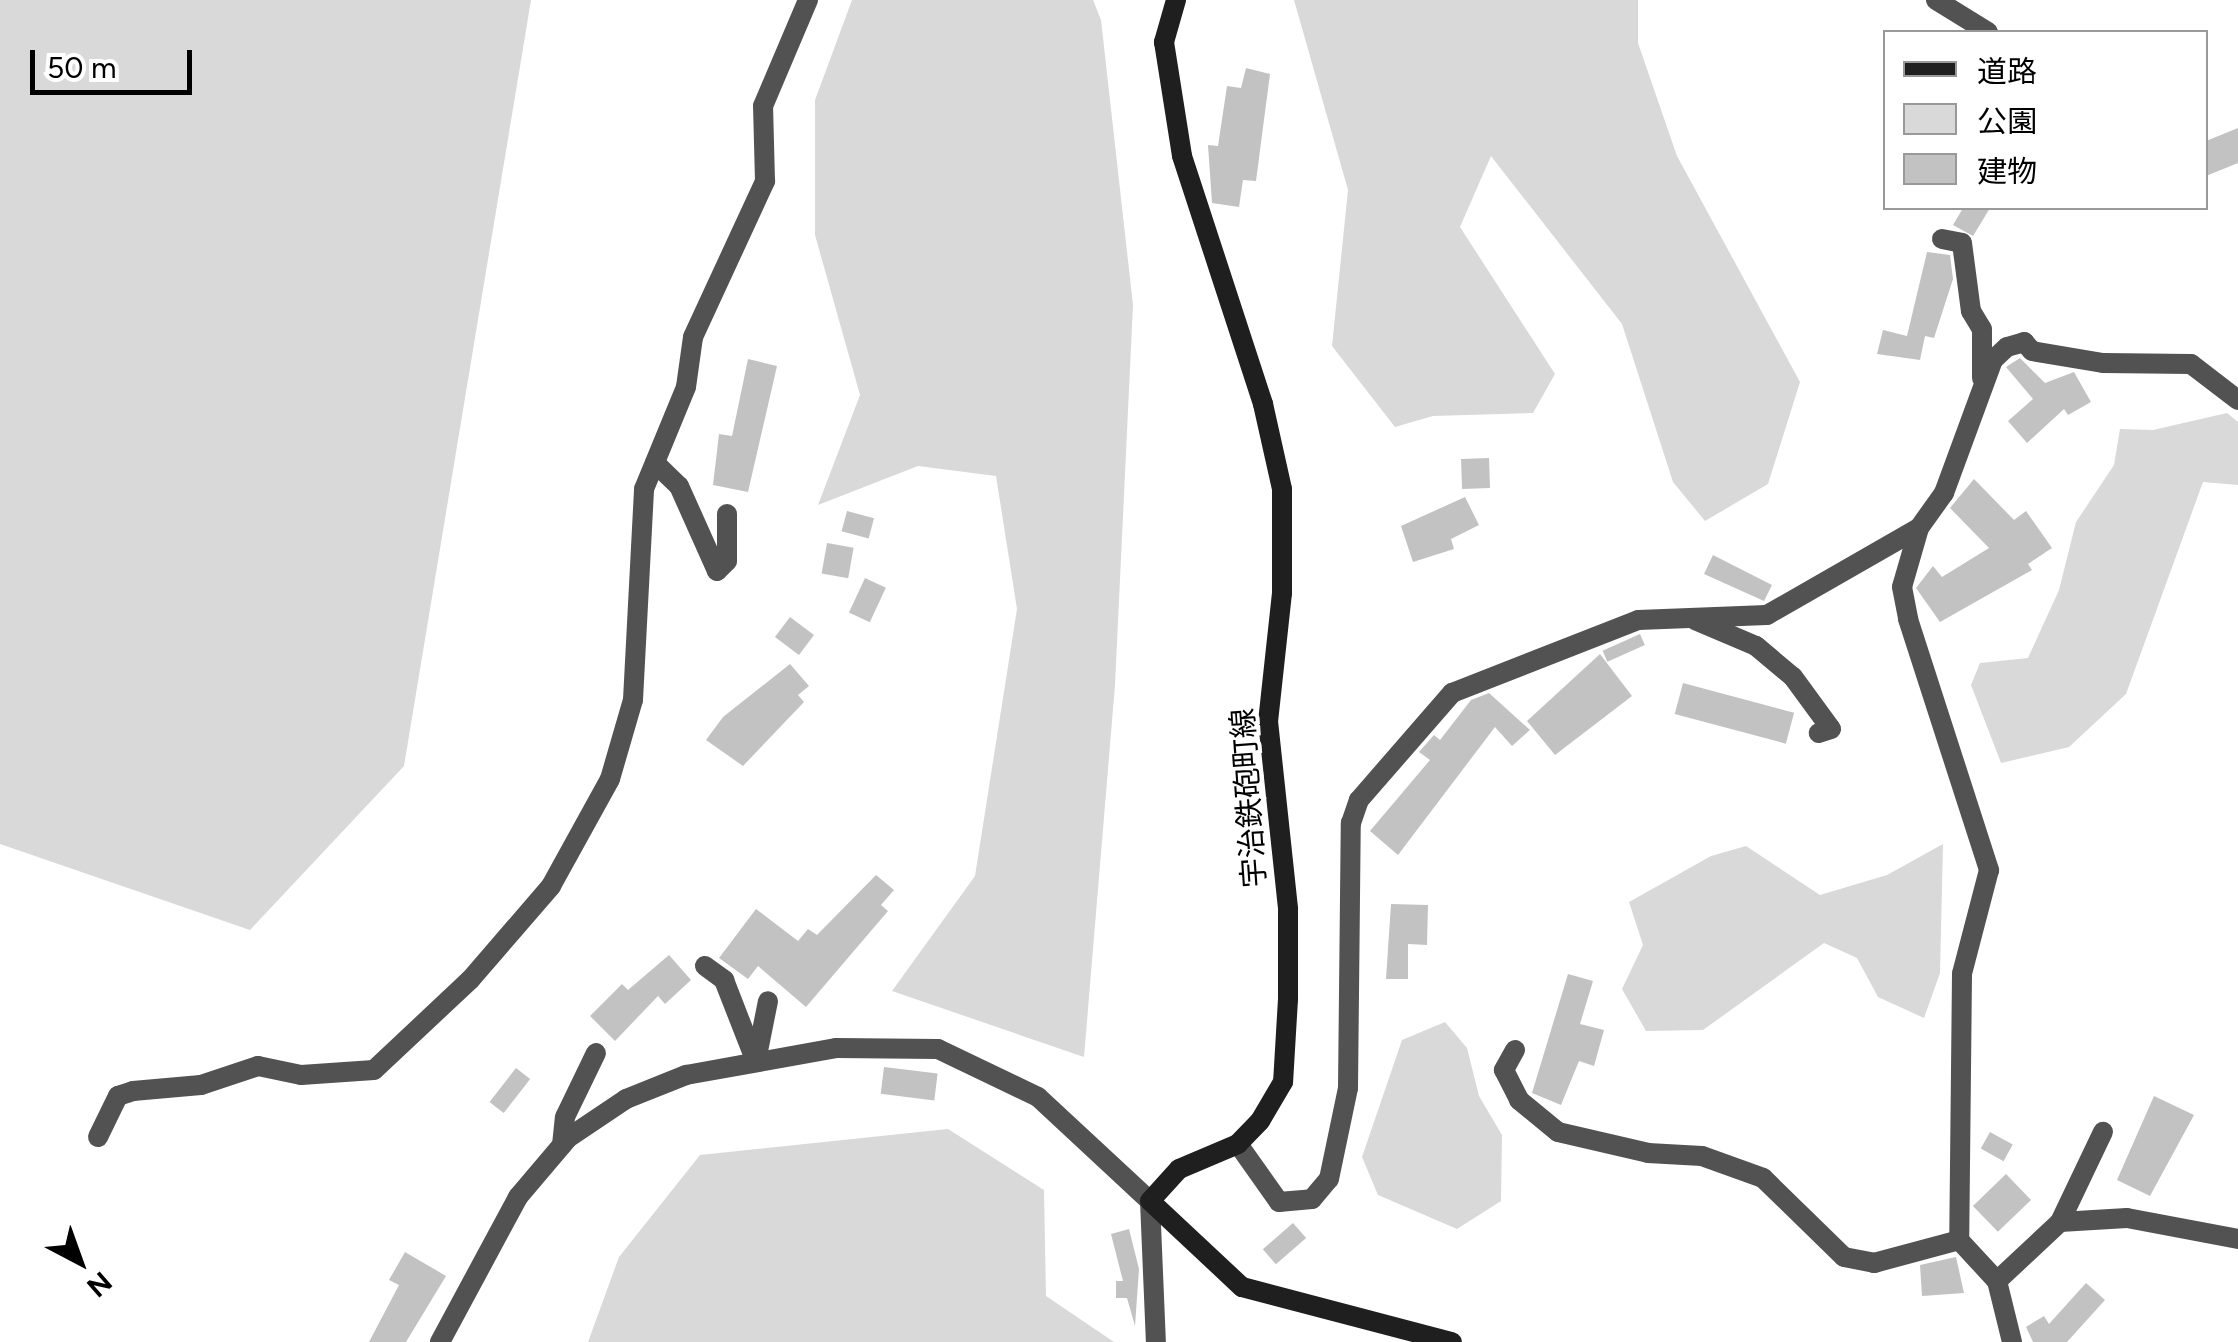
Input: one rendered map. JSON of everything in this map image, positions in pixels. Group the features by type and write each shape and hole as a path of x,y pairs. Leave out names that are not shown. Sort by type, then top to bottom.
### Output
{"main road":[{"name":"宇治鉄砲町線","path":"1176,0 1164,42 1182,156 1263,404 1282,489 1282,593 1268,721 1288,909 1283,1082 1238,1144"},
{"path":"1238,1144 1179,1168 1150,1202 1242,1286 1452,1342"}],"street":[{"path":"98,1137 118,1096 133,1091 201,1085 258,1066 301,1076 374,1070 470,980 551,886 610,779 633,700 636,552 654,463 686,387 693,336 765,182 763,106 808,0"},
{"path":"1936,0 1985,30"},
{"path":"1942,238 1962,243 1971,311 1982,329 1982,385"},
{"path":"2012,1342 1997,1281 1960,1240 1962,974 1989,870 1908,620 1902,587 1919,528 1944,492 1993,360 2024,342 2032,351 2103,363 2192,364 2238,400"},
{"path":"654,463 679,486 717,571 727,561 727,514"},
{"path":"1238,1144 1279,1202 1312,1198 1329,1179 1348,1088 1351,823 1359,800 1424,721 1452,694 1598,632 1689,617 1766,615 1919,528"},
{"path":"1689,617 1756,646 1793,677 1832,729 1819,733"},
{"path":"704,966 724,980 756,1062"},
{"path":"756,1062 768,1000"},
{"path":"440,1342 518,1197 562,1145 626,1099 686,1075 896,1045 971,1060 1038,1097 1150,1202 1156,1342"},
{"path":"1515,1050 1504,1070 1519,1100 1558,1132 1648,1153 1702,1156 1762,1178 1844,1257 1874,1263 1960,1240"},
{"path":"562,1145 565,1117 596,1053"},
{"path":"1997,1281 2060,1222 2103,1132"},
{"path":"2060,1222 2127,1218 2238,1239"}],"green space":[{"path":"0,0 531,0 404,766 250,930 0,844"},
{"path":"852,0 1093,0 1101,20 1133,305 1115,685 1084,1057 892,991 975,876 1017,609 996,476 918,466 818,505 860,395 815,235 815,100"},
{"path":"1294,0 1638,0 1638,43 1677,156 1800,382 1768,484 1705,521 1673,482 1622,324 1491,156 1460,227 1555,374 1533,413 1433,416 1395,427 1332,346 1348,190"},
{"path":"2227,413 2238,422 2238,485 2203,482 2126,694 2069,747 2001,763 1971,685 1980,663 2028,658 2059,590 2076,522 2114,465 2120,429 2153,430"},
{"path":"1943,844 1940,973 1924,1018 1878,997 1857,958 1824,943 1703,1030 1646,1031 1622,989 1643,945 1629,902 1711,856 1746,846 1820,895 1887,875"},
{"path":"1445,1022 1467,1048 1479,1096 1502,1135 1501,1201 1457,1229 1378,1195 1362,1157 1402,1040"},
{"path":"948,1129 1044,1190 1046,1296 1114,1342 588,1342 619,1257 700,1155"}],"building":[{"path":"1246,68 1270,74 1256,181 1243,180 1239,207 1212,203 1208,145 1218,146 1227,86 1241,88"},
{"path":"2238,128 2238,163 2208,175 2208,140"},
{"path":"1962,210 1989,210 1973,236 1953,225"},
{"path":"1927,252 1950,255 1953,279 1934,338 1925,336 1920,360 1877,354 1883,330 1907,336"},
{"path":"2020,358 2045,383 2074,372 2091,402 2068,415 2064,409 2027,443 2008,421 2033,399 2006,367"},
{"path":"748,359 777,366 748,492 713,485 719,434 732,436"},
{"path":"1489,458 1490,488 1462,489 1461,459"},
{"path":"1974,479 2014,520 2026,511 2052,548 2028,564 2032,570 1940,622 1916,588 1933,566 1942,577 1989,548 1950,508"},
{"path":"1465,497 1479,525 1451,539 1454,549 1413,562 1401,526"},
{"path":"847,511 874,518 869,539 842,531"},
{"path":"827,543 854,548 848,578 822,574"},
{"path":"1713,555 1772,585 1764,601 1704,574"},
{"path":"865,578 886,588 870,622 849,612"},
{"path":"790,617 814,635 799,655 775,637"},
{"path":"1640,634 1645,645 1607,662 1603,651"},
{"path":"1600,654 1632,696 1555,755 1527,721"},
{"path":"790,664 809,686 798,695 804,702 743,766 706,740 723,717"},
{"path":"1683,683 1794,713 1786,744 1675,714"},
{"path":"1489,693 1530,730 1512,746 1495,727 1398,855 1370,831 1430,760 1419,752 1434,735 1440,740 1471,700"},
{"path":"876,875 894,890 881,905 888,911 806,1007 758,966 748,979 719,958 756,909 798,941 808,929 817,935"},
{"path":"1391,904 1428,905 1427,945 1408,944 1408,979 1386,979"},
{"path":"669,955 691,980 665,1004 658,996 615,1041 590,1016 622,984 628,990"},
{"path":"1568,974 1593,981 1580,1024 1604,1030 1594,1066 1579,1061 1561,1105 1532,1093"},
{"path":"884,1067 938,1074 934,1100 881,1094"},
{"path":"516,1068 530,1079 504,1113 490,1102"},
{"path":"2154,1096 2194,1115 2150,1196 2117,1180"},
{"path":"1990,1132 2013,1145 2004,1161 1981,1149"},
{"path":"2006,1174 2031,1200 1998,1232 1973,1206"},
{"path":"1293,1223 1306,1238 1276,1264 1263,1249"},
{"path":"1129,1229 1139,1269 1135,1326 1127,1298 1116,1298 1116,1281 1123,1281 1111,1234"},
{"path":"405,1252 446,1276 406,1342 369,1342 399,1285 389,1280"},
{"path":"1956,1257 1964,1293 1922,1296 1920,1265"},
{"path":"2086,1283 2105,1300 2067,1342 2033,1342 2026,1327 2044,1316 2049,1324"}]}
